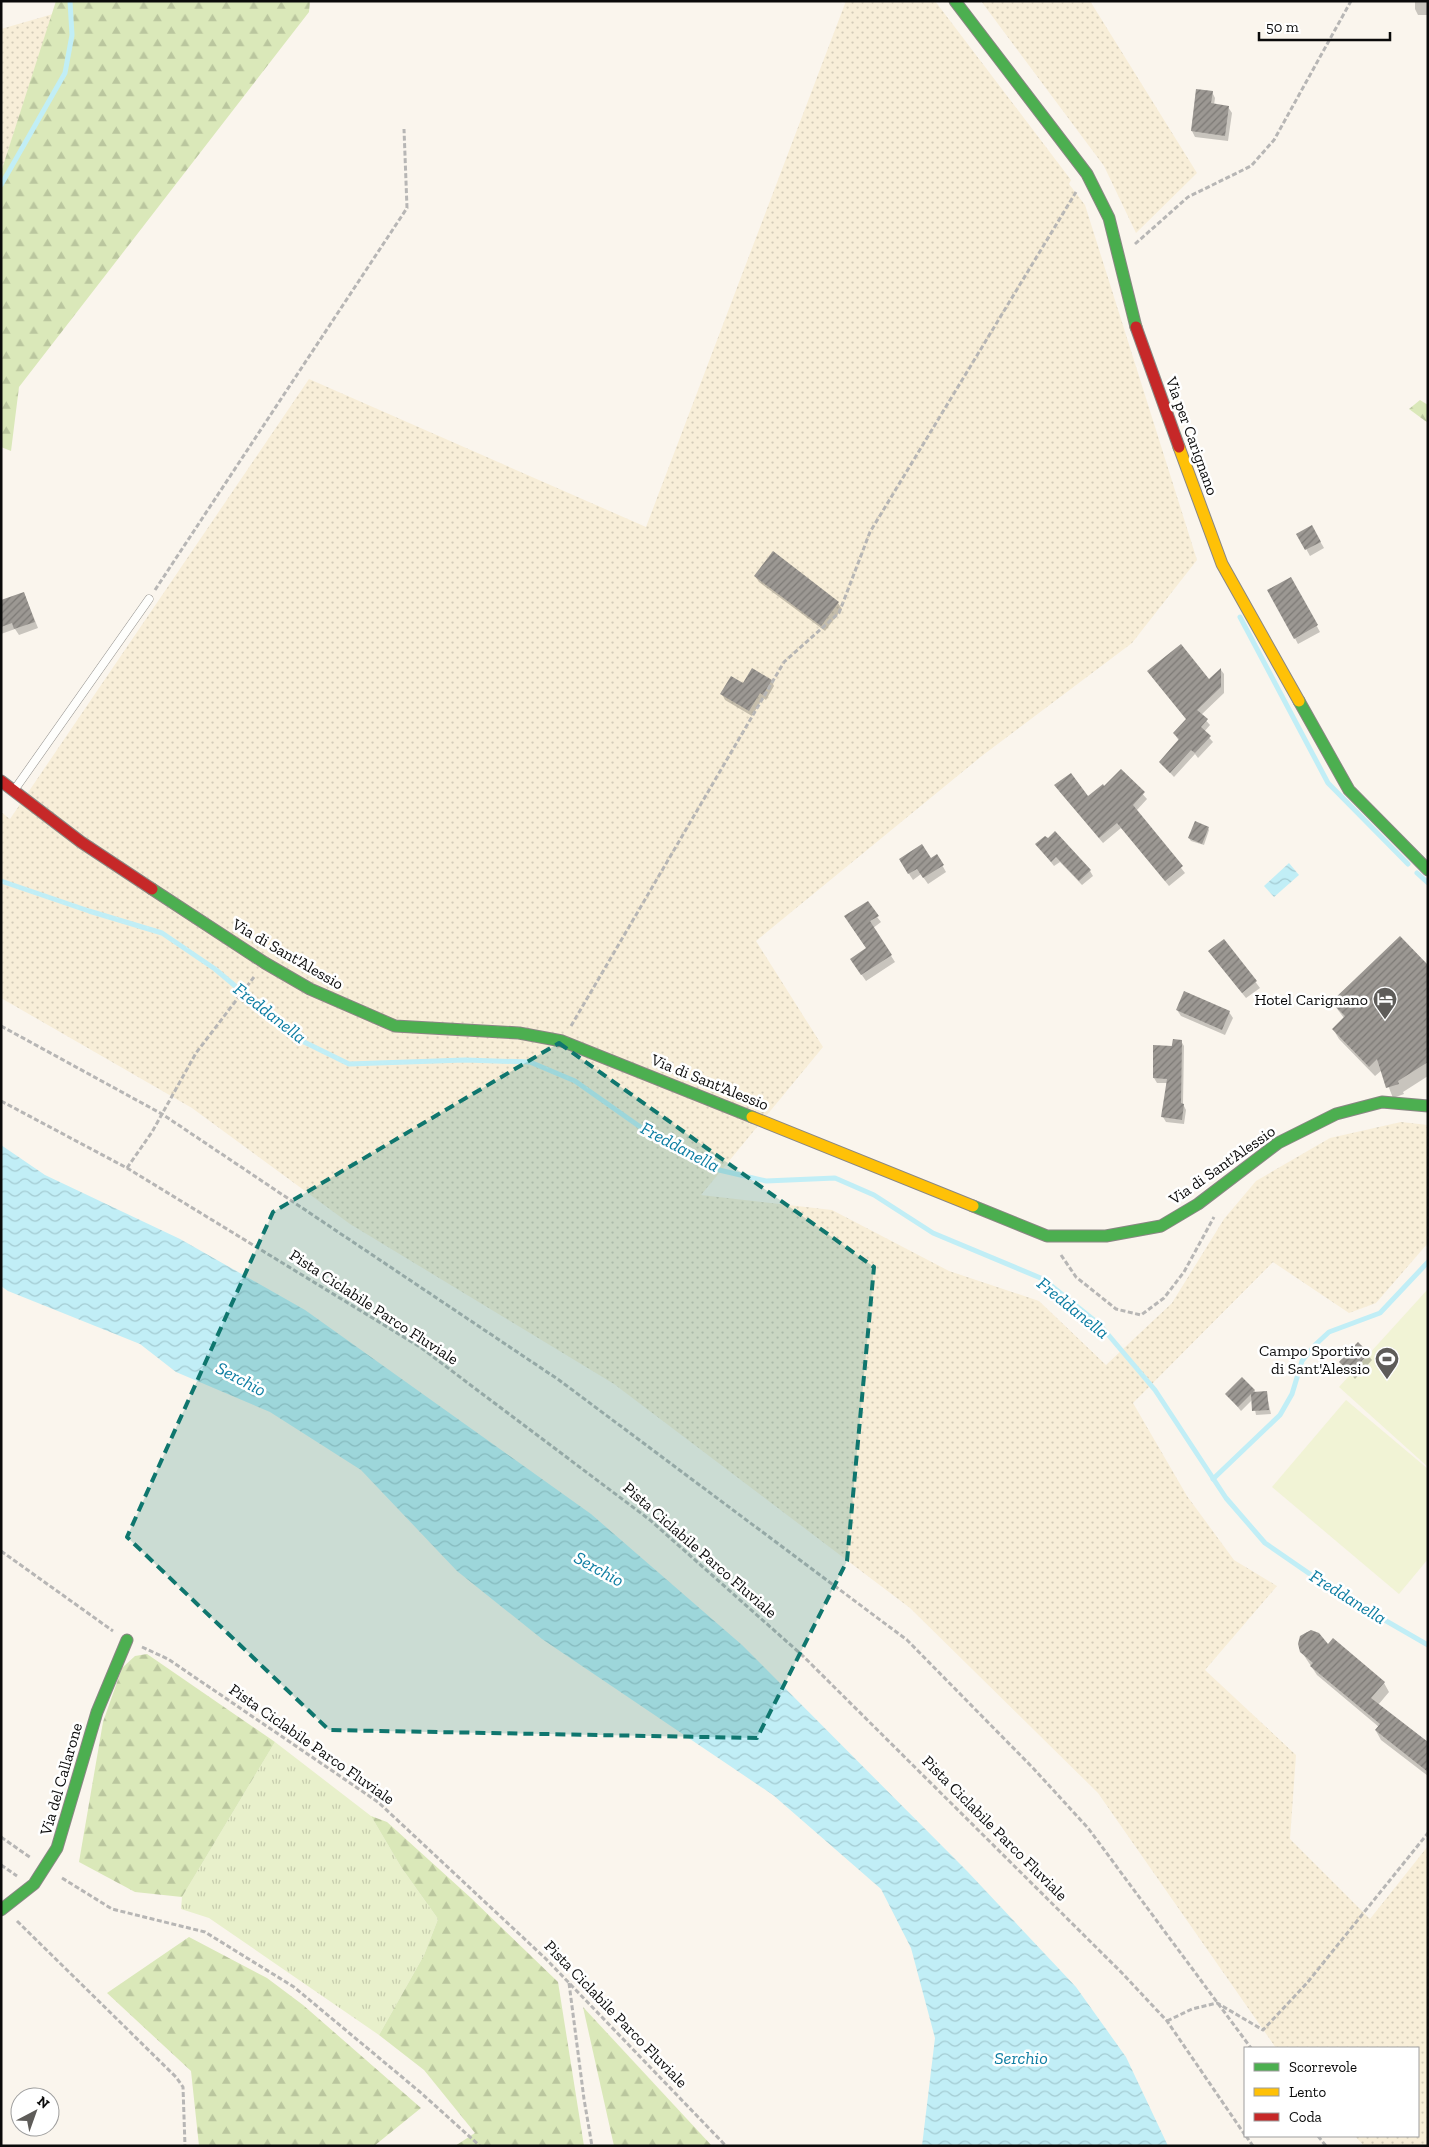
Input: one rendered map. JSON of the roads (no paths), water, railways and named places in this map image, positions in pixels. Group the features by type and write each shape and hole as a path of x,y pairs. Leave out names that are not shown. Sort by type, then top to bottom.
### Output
{"street":[{"name":"Via per Carignano","path":"955,1 1087,174 1109,218 1139,339 1222,564 1349,790 1428,870"},
{"name":"Via di Sant'Alessio","path":"1,781 81,842 190,914 310,989 394,1026 519,1033 562,1041 1047,1236 1106,1236 1161,1226 1198,1204 1278,1143 1336,1114 1382,1102 1428,1106"},
{"name":"Via del Callarone","path":"3,1909 34,1887 47,1869 57,1848 98,1712 126,1640"}],"lane":[{"path":"13,792 149,599"}],"water":[{"path":"1289,863 1299,875 1274,897 1264,886"},
{"name":"Serchio","path":"1,1145 45,1175 180,1239 305,1310 591,1514 742,1645 967,1871 1076,1987 1126,2057 1168,2146 922,2146 935,2038 911,1948 881,1889 773,1795 542,1639 457,1571 361,1470 270,1412 176,1372 140,1344 8,1291 1,1286"}],"waterway":[{"path":"1,185 65,73 72,35 70,1"},
{"path":"1240,617 1328,783 1408,864"},
{"path":"1417,873 1428,883"},
{"name":"Freddanella","path":"1,881 89,911 162,933 215,969 298,1039 349,1064 465,1060 530,1062 575,1081 646,1131 719,1170 766,1181 835,1178 874,1195 933,1233 1043,1279 1100,1325 1155,1390 1226,1498 1265,1543 1336,1592 1428,1645"},
{"path":"1213,1479 1280,1415 1292,1394 1302,1361 1315,1345 1329,1332 1380,1313 1428,1262"}],"place":[{"name":"Hotel Carignano","path":"1385,1020"},
{"name":"Campo Sportivo di Sant'Alessio","path":"1387,1380"}]}
